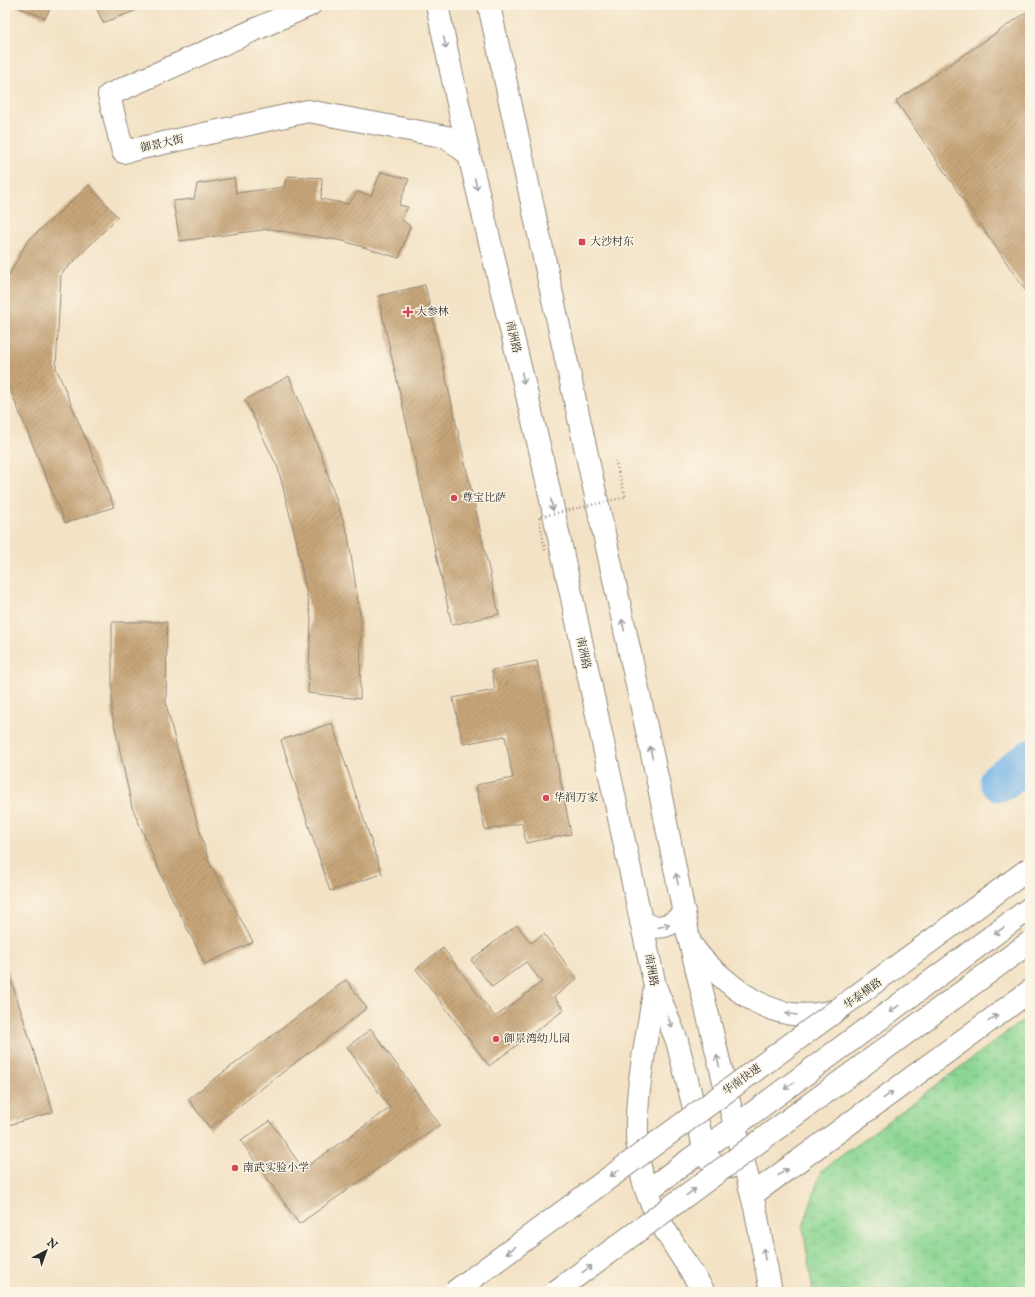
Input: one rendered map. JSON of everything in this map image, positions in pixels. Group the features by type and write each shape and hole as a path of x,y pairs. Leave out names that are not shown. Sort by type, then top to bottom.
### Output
{"main road":[{"name":"御景大街","path":"310,5 108,95 123,152 308,111 447,137 469,155"},
{"name":"南洲路","path":"437,5 469,155 542,458 655,986 640,1074 638,1117 639,1160 647,1191 660,1220 704,1292"},
{"path":"489,5 657,777 690,942 752,1195 771,1292"},
{"name":"华泰横路","path":"639,1160 1030,869"},
{"name":"华南快速","path":"454,1292 1030,869"},
{"path":"647,1191 1030,908"},
{"path":"641,922 652,927 664,927 675,922 684,912"},
{"path":"690,942 699,956 730,985 750,999 770,1009 806,1016 824,1014 843,1008"},
{"path":"555,1292 1030,942"},
{"path":"655,986 677,1041 704,1149 710,1160 719,1168 731,1167 744,1161 1030,950"},
{"path":"752,1195 1030,991"}],"path":[{"path":"545,550 539,517 626,497 615,461"}],"green space":[{"path":"1030,1015 1030,1292 813,1292 803,1227 821,1171"}],"building":[{"path":"13,5 52,5 45,18"},
{"path":"95,5 150,5 103,23"},
{"path":"1030,10 1030,297 896,101"},
{"path":"381,172 409,179 399,205 408,207 401,219 410,226 399,258 343,241 269,229 180,241 173,201 194,199 197,184 234,178 236,193 284,187 287,176 322,178 321,199 348,204 358,192 371,196"},
{"path":"89,185 118,217 61,274 56,368 114,507 65,523 7,382 6,280 27,242"},
{"path":"425,285 499,614 452,625 378,296"},
{"path":"289,376 321,454 348,535 361,621 360,699 308,693 311,617 296,539 278,468 245,400"},
{"path":"112,622 167,622 166,704 187,788 209,862 253,942 205,964 167,888 132,807 112,714"},
{"path":"537,661 571,834 526,843 522,823 485,830 476,785 513,778 505,736 463,744 453,698 495,690 492,670"},
{"path":"332,723 382,874 330,891 281,740"},
{"path":"517,925 531,943 544,934 577,979 554,997 564,1010 489,1066 416,969 443,948 495,1017 542,982 526,962 492,987 471,960"},
{"path":"5,961 53,1112 9,1125 5,1112"},
{"path":"346,980 367,1008 210,1128 188,1099"},
{"path":"371,1029 440,1125 299,1224 241,1141 270,1121 303,1169 390,1108 347,1047"}],"waterway":[{"path":"1000,781 1030,760"}],"place":[{"name":"大沙村东","path":"582,242"},
{"name":"大参林","path":"408,312"},
{"name":"尊宝比萨","path":"454,498"},
{"name":"华润万家","path":"546,798"},
{"name":"御景湾幼儿园","path":"496,1039"},
{"name":"南武实验小学","path":"235,1168"}]}
